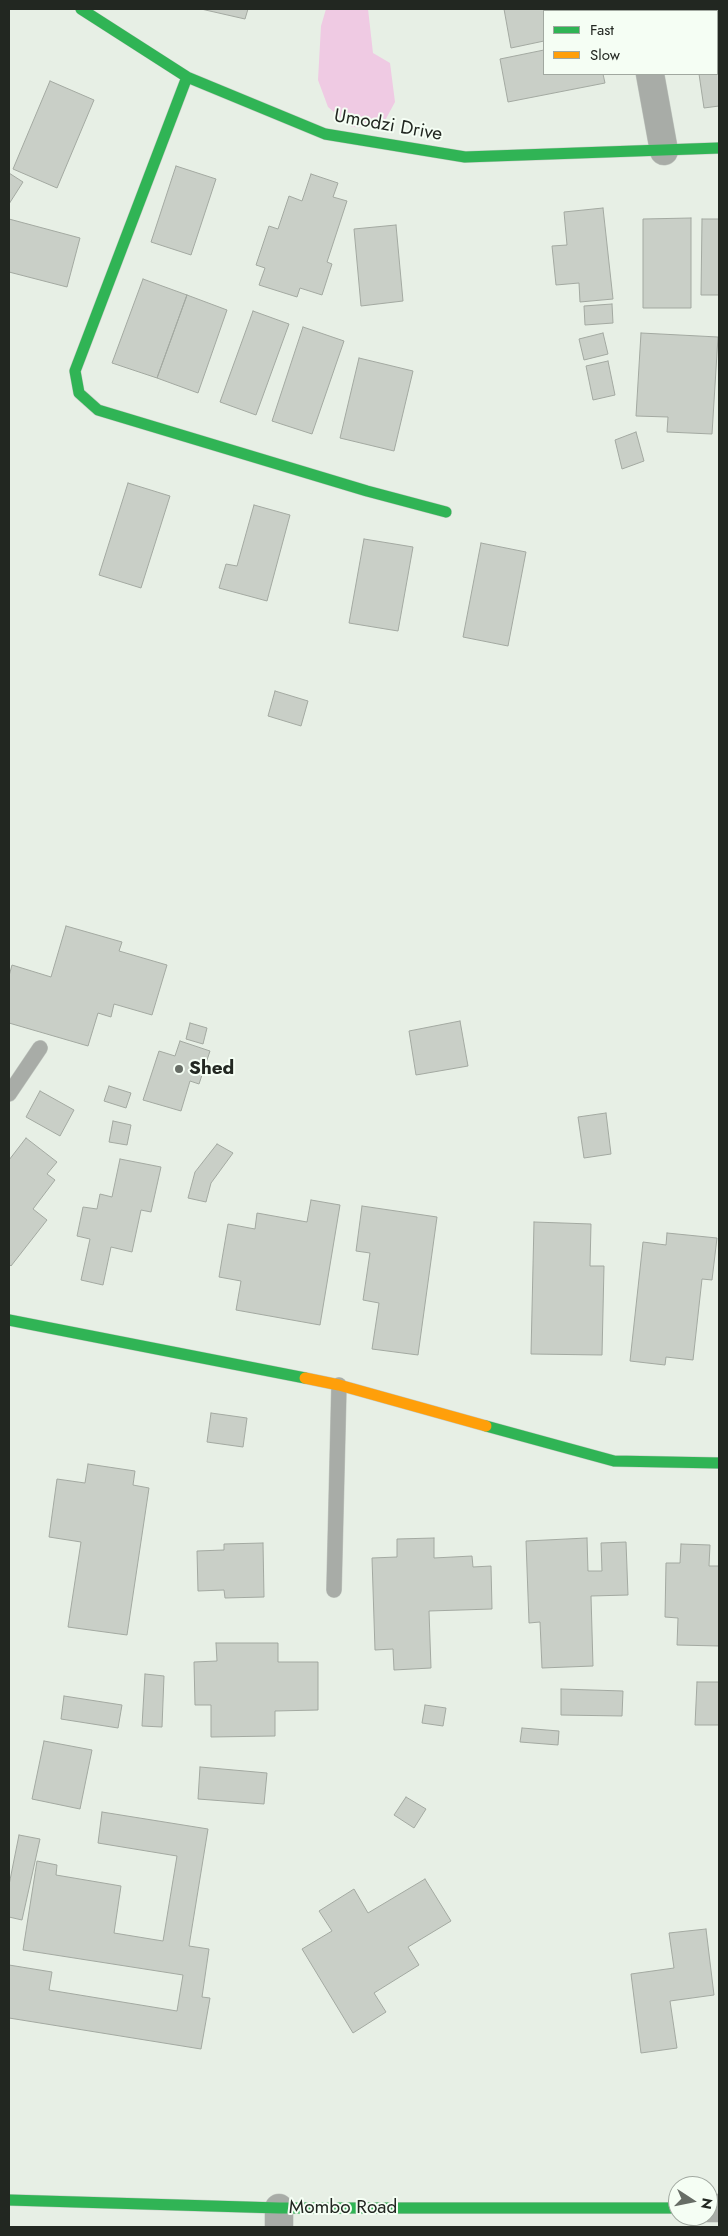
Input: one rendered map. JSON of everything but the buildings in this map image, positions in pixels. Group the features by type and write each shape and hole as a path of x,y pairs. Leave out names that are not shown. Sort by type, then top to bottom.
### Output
{"street":[{"name":"Umodzi Drive","path":"88,11 186,77 325,134 465,157 719,148"},
{"path":"650,75 664,151"},
{"path":"186,77 74,371 79,393 98,410 367,491 446,512"},
{"path":"9,1320 339,1385 614,1461 719,1463"},
{"name":"Mombo Road","path":"9,2200 279,2218 668,2208"}],"lane":[{"path":"9,1094 40,1048"},
{"path":"334,1590 339,1385"}],"shaded area":[{"path":"326,9 368,9 373,53 390,63 395,102 381,128 352,127 328,107 318,80 321,26"}],"traffic: fast":[{"path":"81,9 187,77 325,134 465,157 719,148"},
{"path":"187,77 75,371 79,393 98,410 367,491 446,512"},
{"path":"9,1320 305,1378"},
{"path":"486,1426 614,1461 719,1463"},
{"path":"9,2200 279,2208 668,2208"}],"traffic: slow":[{"path":"305,1378 339,1385 486,1426"}],"place":[{"name":"Shed","path":"179,1069"}]}
